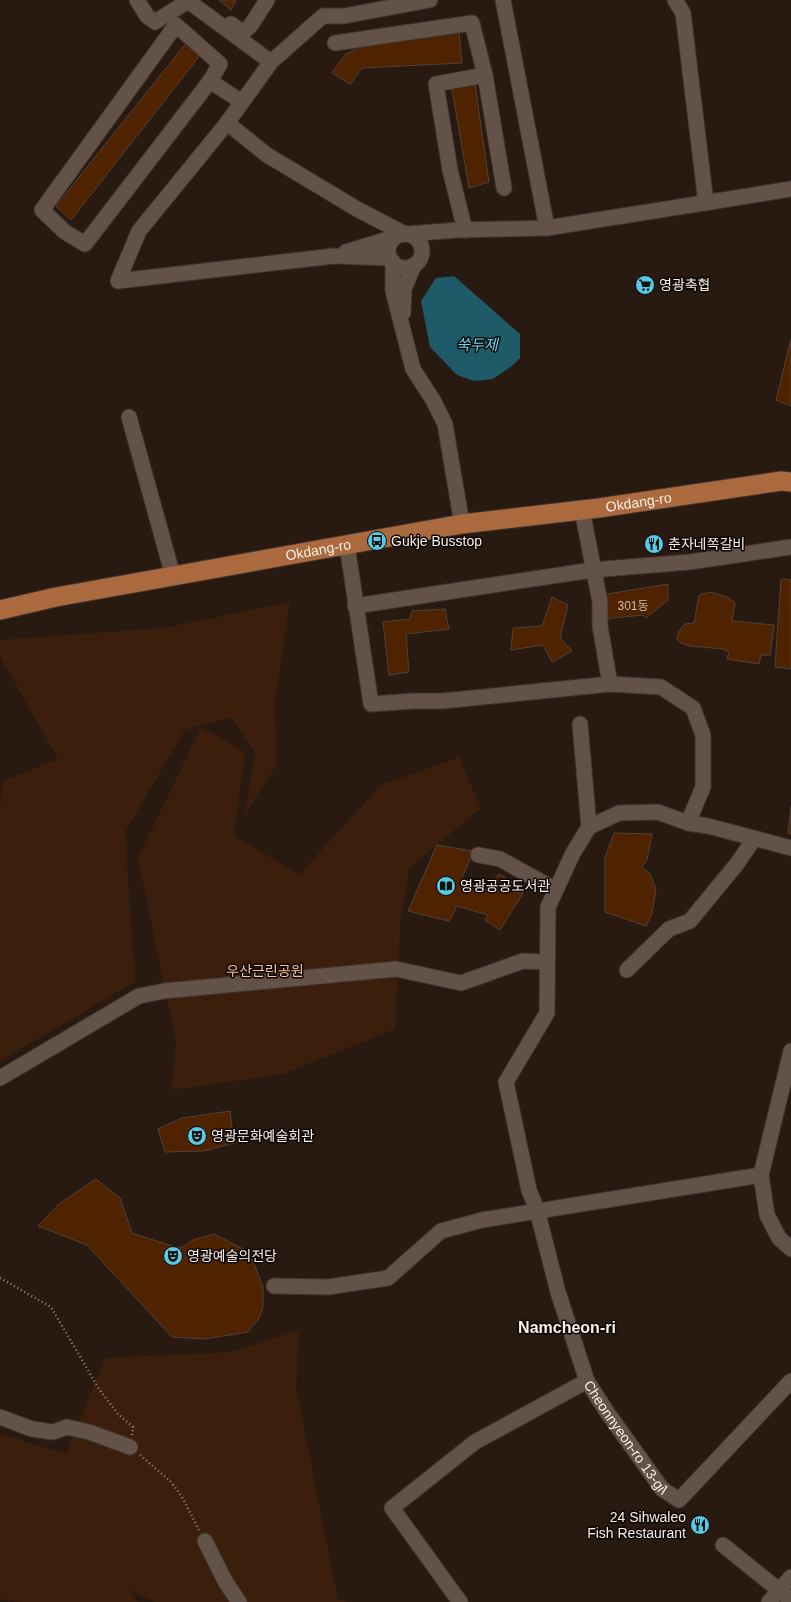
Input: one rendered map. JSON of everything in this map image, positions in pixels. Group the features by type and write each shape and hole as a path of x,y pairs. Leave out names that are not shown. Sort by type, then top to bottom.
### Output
{"main road":[{"name":"Okdang-ro","path":"0,610 56,597 462,524 582,510 788,480"}],"street":[{"path":"137,0 147,16 155,22 188,1 199,2 271,62"},
{"path":"240,35 251,25 267,0"},
{"path":"430,0 344,16 323,16 271,62 227,124 139,231 118,281 334,256 400,236 462,230 547,228 791,188"},
{"path":"503,0 547,228"},
{"path":"675,0 682,13 706,203"},
{"path":"335,43 472,23 484,75 504,188"},
{"path":"176,25 220,64 210,81 85,244 65,232 42,210 176,25"},
{"path":"462,230 450,170 436,84 484,75"},
{"path":"210,81 242,102"},
{"path":"227,124 267,155 358,209 400,236 416,237 422,246 422,252 421,257 414,265 404,289 403,328"},
{"path":"422,252 438,240 462,230"},
{"path":"400,236 389,247 392,260 393,291 413,369 433,400 445,424 462,524"},
{"path":"334,256 392,260 403,268 414,265"},
{"path":"128,417 173,576"},
{"path":"582,510 592,570 600,602 600,626 610,684"},
{"path":"347,545 371,704 414,701 443,701 610,684 661,688 693,708 703,735 703,787 688,823"},
{"path":"355,606 592,570 690,562 791,547"},
{"path":"580,724 589,827 619,813 658,812 688,823 708,826 791,848"},
{"name":"Cheonnyeon-ro 13-gil","path":"589,827 573,853 548,907 546,1013 506,1082 529,1190 537,1210 558,1292 588,1381 606,1412 662,1489 679,1500 791,1381"},
{"path":"627,970 669,928 690,921 736,865 754,839"},
{"path":"478,855 500,859 556,890"},
{"path":"0,1078 139,996 164,991 396,969 461,983 523,961 547,962"},
{"path":"791,1051 761,1175 767,1215 779,1238 791,1249"},
{"path":"274,1286 328,1287 388,1278 441,1231 482,1220 761,1175"},
{"path":"460,1602 392,1508 475,1442 588,1381"},
{"path":"0,1417 32,1429 53,1432 67,1427 89,1432 130,1447"},
{"path":"205,1541 225,1580 239,1602"},
{"path":"723,1545 791,1600"},
{"path":"769,1602 791,1577"}],"path":[{"path":"0,1278 51,1307 99,1389 118,1414 133,1427 130,1447 171,1482 182,1497 205,1541"}],"green space":[{"path":"290,602 275,701 276,766 245,815 255,753 232,717 185,730 125,832 135,982 0,1061 0,809 3,781 58,759 0,656 0,640 164,628"},
{"name":"우산근린공원","path":"201,727 245,752 234,835 299,875 381,785 459,757 481,808 409,868 401,917 395,1029 283,1074 172,1090 176,1042 138,858"},
{"path":"299,1330 296,1387 338,1599 349,1602 156,1602 129,1590 138,1602 20,1602 0,1599 0,1434 66,1454 105,1358 232,1352"}],"water":[{"name":"쑥두제","path":"454,276 520,334 520,358 512,366 493,379 474,381 457,375 430,347 421,301 436,278"}],"building":[{"path":"219,0 236,0 231,10"},
{"path":"459,33 462,63 362,68 350,84 332,73 346,54 366,44"},
{"path":"187,42 201,54 71,220 56,206"},
{"path":"475,84 489,182 469,188 452,89"},
{"path":"791,339 791,406 776,400"},
{"path":"781,579 791,580 791,669 775,667"},
{"path":"668,584 668,600 646,618 643,615 603,619 607,594"},
{"path":"710,592 727,597 735,603 732,621 774,625 770,655 761,655 759,664 727,659 729,652 723,649 690,646 681,643 677,639 679,631 685,624 694,623 699,595"},
{"path":"552,597 568,605 560,638 572,651 552,662 543,645 511,650 513,628 542,626"},
{"path":"445,609 449,629 406,634 409,672 389,675 383,622 410,619 412,611"},
{"path":"791,806 791,834 788,833"},
{"path":"614,833 652,834 647,860 642,867 650,874 656,889 652,913 646,926 605,912 605,858"},
{"name":"영광공공도서관","path":"437,845 473,851 460,883 485,890 499,874 525,890 500,930 485,920 488,915 457,906 449,921 408,911"},
{"name":"영광문화예술회관","path":"230,1111 234,1143 204,1151 165,1152 158,1129 182,1118"},
{"name":"영광예술의전당","path":"96,1179 120,1198 132,1233 181,1248 193,1240 214,1234 245,1250 253,1261 263,1287 263,1307 259,1318 248,1332 205,1339 172,1337 87,1245 38,1226 59,1204"}],"place":[{"name":"영광축협","path":"645,285"},
{"name":"Gukje Busstop","path":"377,541"},
{"name":"춘자네쪽갈비","path":"654,544"},
{"name":"영광공공도서관","path":"446,886"},
{"name":"영광문화예술회관","path":"197,1136"},
{"name":"영광예술의전당","path":"173,1256"},
{"name":"24 Sihwaleo Fish Restaurant","path":"700,1525"}],"district":[{"name":"Namcheon-ri","path":"567,1327"}]}
